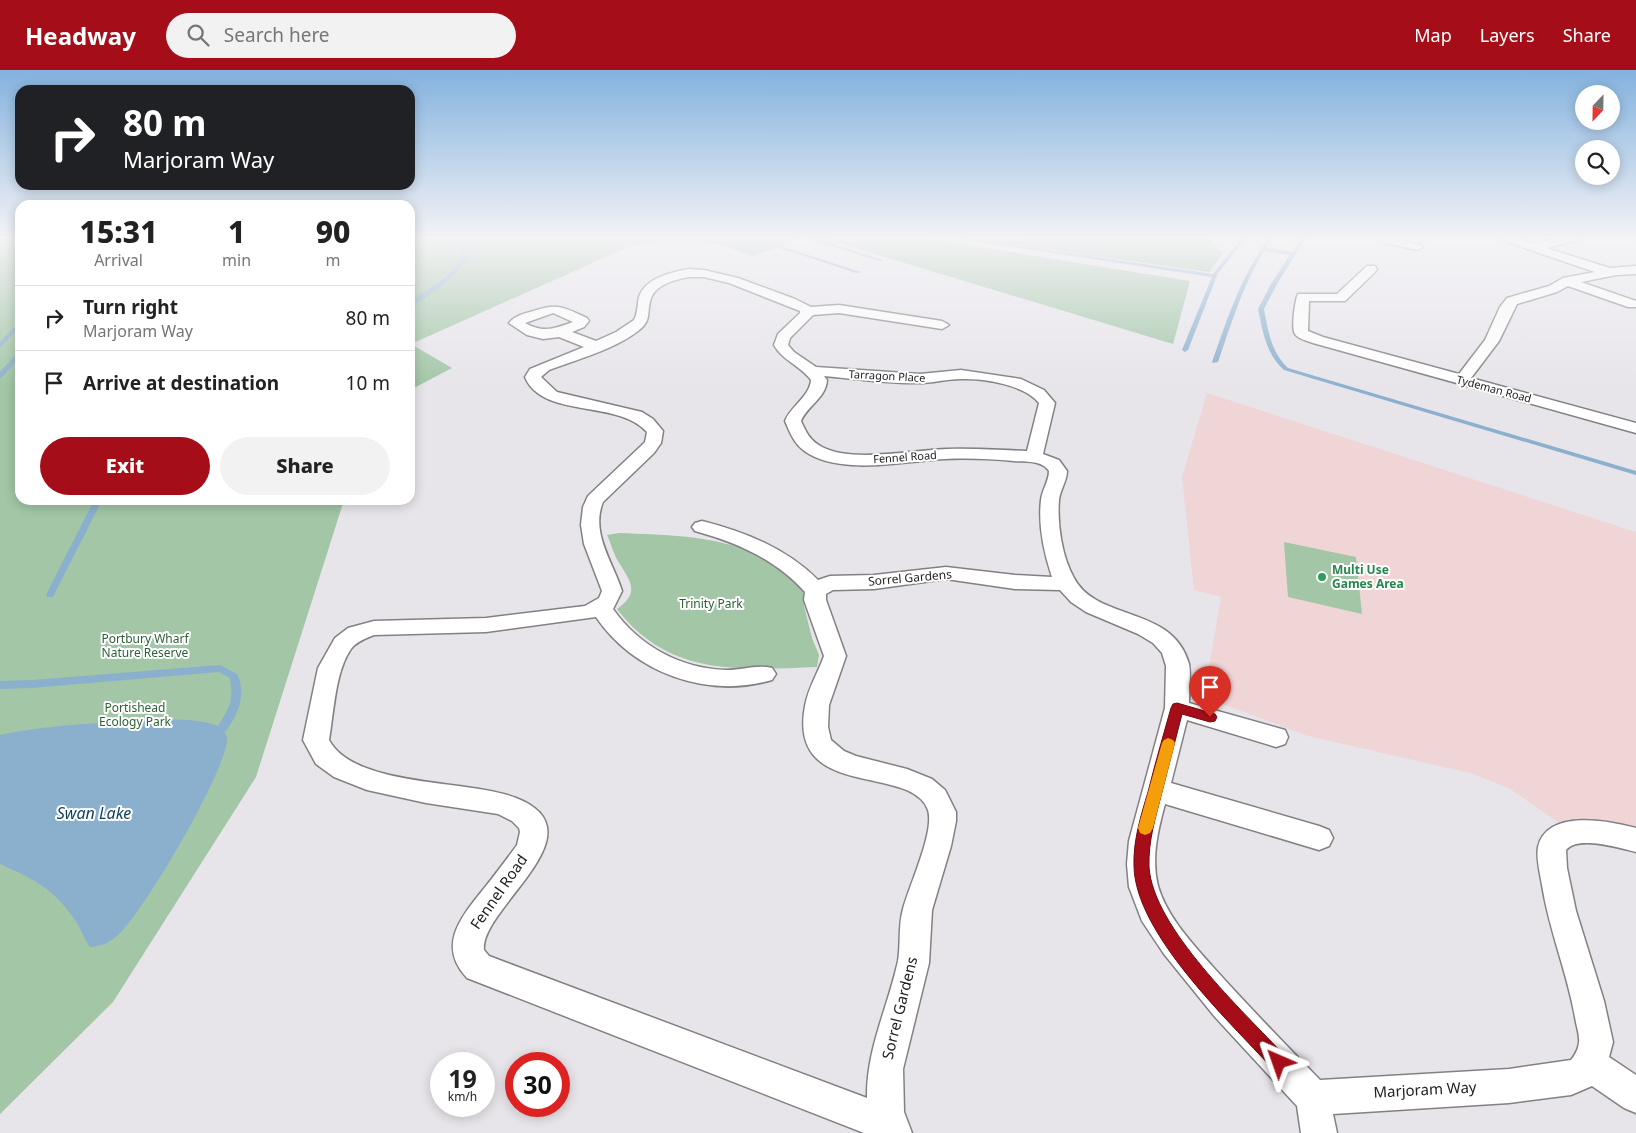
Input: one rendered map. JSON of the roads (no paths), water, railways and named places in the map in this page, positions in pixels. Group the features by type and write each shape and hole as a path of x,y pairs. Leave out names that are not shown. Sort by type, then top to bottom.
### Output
{"street":[{"path":"653,288 645,297 642,318 638,324 595,346 544,367 535,372 533,377 550,394 624,412 647,422 655,431 653,443 595,500 591,508 589,518 591,529 602,567 612,591 611,596 601,608 613,626 632,644 660,661 680,669 708,676 728,678 764,674"},
{"path":"753,288 799,305 807,311 839,309 942,325"},
{"name":"Tydeman Road","path":"1351,288 1340,298 1308,296 1302,299 1301,333 1310,338 1351,350 1636,428"},
{"path":"1462,380 1492,341 1508,304 1556,288"},
{"path":"1583,288 1630,304"},
{"path":"807,311 806,315 783,338 781,345 789,354 812,371"},
{"path":"560,332 595,346"},
{"name":"Fennel Road","path":"812,371 818,377 820,384 798,411 793,421 796,430 806,443 820,454 857,460 944,454 1034,458 1054,464 1059,470 1050,498 1050,514 1057,561 1067,584"},
{"name":"Tarragon Place","path":"812,371 920,379 965,374 1015,382 1039,394 1047,403 1034,458"},
{"path":"702,527 742,539 776,554 802,576 816,591"},
{"name":"Sorrel Gardens","path":"891,1129 884,1097 886,1069 914,960 917,913 942,827 942,810 932,795 909,781 838,760 822,748 815,726 816,710 821,690 835,656 815,600 816,591 830,583 874,582 946,573 1022,583 1067,584"},
{"path":"1067,584 1081,599 1092,606 1146,628 1168,645 1173,652 1178,666 1177,708 1145,827 1142,849 1144,887 1166,931 1184,956 1222,1002 1313,1098 1319,1133"},
{"name":"Fennel Road","path":"601,608 586,613 486,625 374,628 356,633 343,643 330,668 316,740 318,748 324,757 353,776 396,786 500,803 514,808 531,822 534,832 530,849 470,932 468,952 472,961 478,967 857,1112 891,1129"},
{"path":"1177,708 1276,737"},
{"path":"1156,790 1319,838"},
{"path":"1636,840 1609,833 1580,831 1560,837 1552,847 1553,868 1561,911 1588,1001 1596,1042 1590,1064 1636,1096"},
{"name":"Marjoram Way","path":"1313,1098 1527,1083 1571,1078 1583,1072 1590,1064"}],"water":[{"name":"Swan Lake","path":"155,720 198,721 222,728 227,738 224,754 200,808 164,872 130,922 112,940 105,944 90,947 75,920 51,892 33,880 0,864 0,735 58,726"}],"waterway":[{"path":"415,301 435,288"},
{"path":"1185,350 1210,288"},
{"path":"1215,362 1243,288"},
{"path":"1272,288 1261,309 1271,350 1286,369 1636,473"},
{"path":"0,345 15,328"},
{"path":"0,376 15,359"},
{"path":"50,595 95,505"},
{"path":"0,685 220,668 234,676 236,692 234,710 222,728"}],"place":[{"name":"Multi Use Games Area","path":"1322,577"}],"park label":[{"name":"Trinity Park","path":"711,604"},
{"name":"Portbury Wharf Nature Reserve","path":"145,646"},
{"name":"Portishead Ecology Park","path":"135,715"}]}
